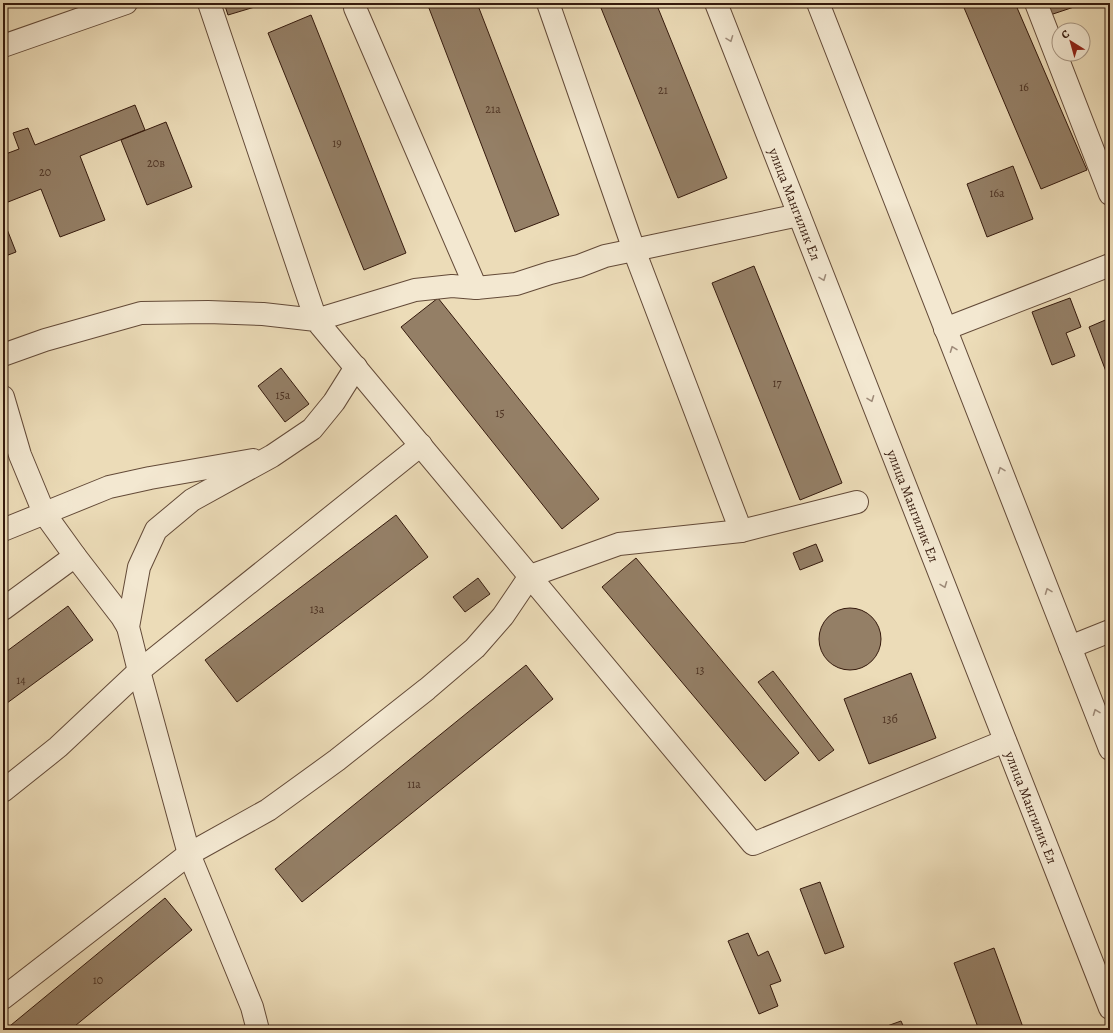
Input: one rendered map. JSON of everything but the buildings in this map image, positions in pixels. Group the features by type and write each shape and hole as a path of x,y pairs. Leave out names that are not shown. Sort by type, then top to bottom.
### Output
{"street":[{"path":"3,46 126,3"},
{"path":"209,3 316,320 753,844 1005,741"},
{"path":"355,3 355,8 476,288"},
{"path":"548,3 634,250 741,531"},
{"name":"улица Мангилик Ел","path":"716,3 1110,1008"},
{"path":"818,3 1110,748"},
{"path":"1036,3 1110,194"},
{"path":"3,355 45,340 142,313 263,314 316,320 415,290 452,286 476,288 516,284 550,273 579,266 605,256 799,215"},
{"path":"945,329 1110,265"},
{"path":"128,627 138,567 156,530 192,500 272,456 312,429 334,402 356,367"},
{"path":"3,397 20,455 44,513 128,627 189,854 252,1007 258,1030"},
{"path":"3,791 58,747 139,671 421,446"},
{"path":"3,530 109,487 272,456"},
{"path":"3,998 189,854 268,810 336,760 427,689 475,648 503,616 530,576 619,544 741,531 857,502"},
{"path":"3,609 75,556"},
{"path":"1070,647 1110,631"}]}
